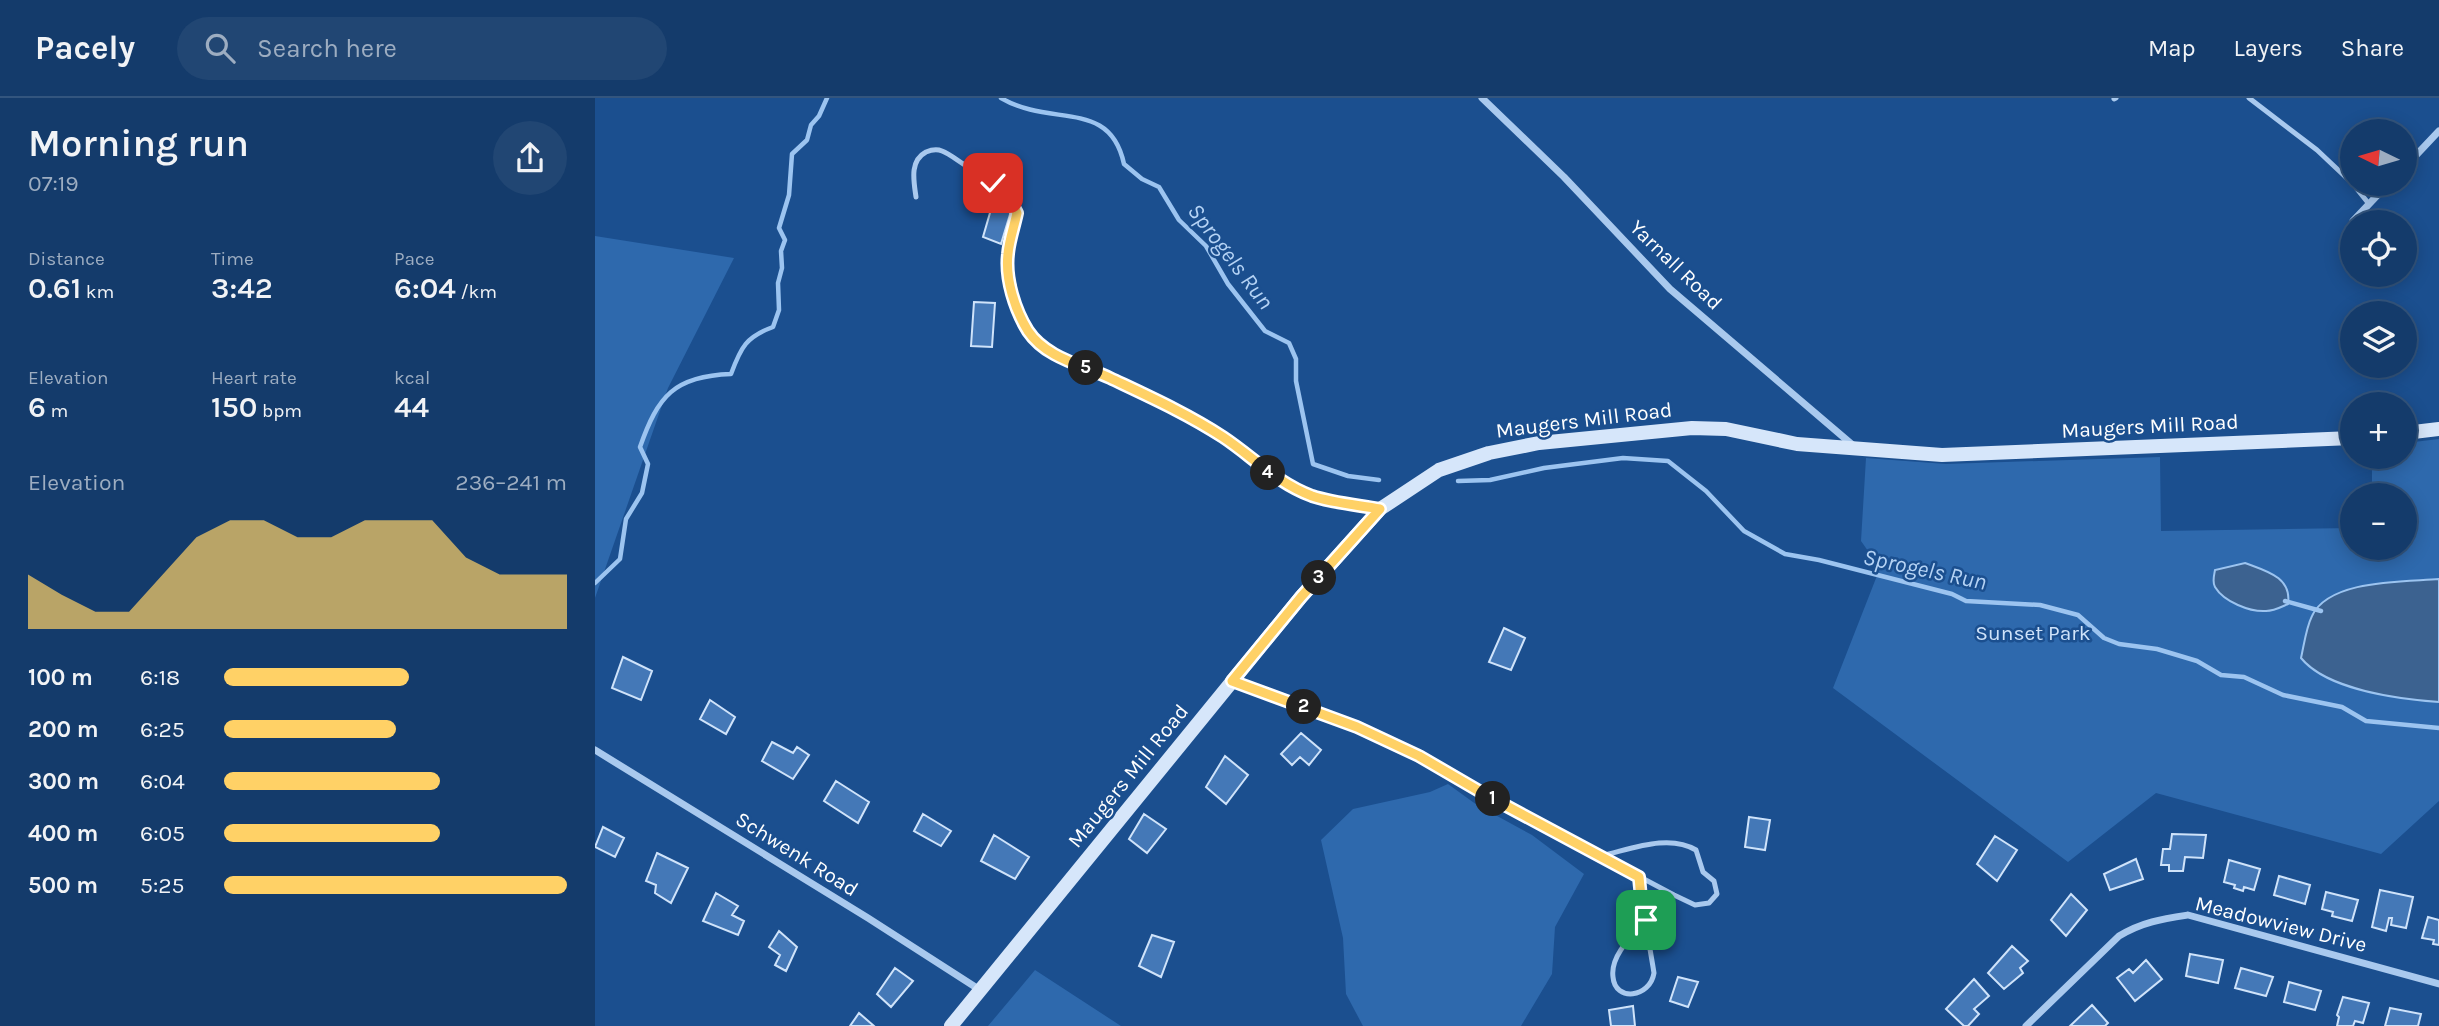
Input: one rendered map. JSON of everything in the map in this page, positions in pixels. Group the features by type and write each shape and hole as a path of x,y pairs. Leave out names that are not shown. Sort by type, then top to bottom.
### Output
{"street":[{"name":"Yarnall Road","path":"1482,98 1564,177 1670,289 1856,447"},
{"path":"2417,154 2439,131"},
{"path":"2363,210 2377,196"},
{"name":"Maugers Mill Road","path":"951,1026 1301,597 1380,509 1439,470 1489,453 1539,443 1692,428 1726,429 1797,444 1954,454 2340,438"},
{"path":"2417,432 2439,429"},
{"name":"Schwenk Road","path":"595,750 980,990"},
{"name":"Meadowview Drive","path":"2026,1026 2119,936 2154,920 2189,915 2439,984"}],"lane":[{"path":"2249,98 2340,172"},
{"path":"916,197 913,175 915,164 929,151 940,149 993,183 1007,194 1017,213 1008,253 1008,273 1028,331 1042,346 1058,357 1129,387 1184,415 1223,437 1274,477 1313,496 1380,509"},
{"path":"2363,196 2369,204"},
{"path":"1232,681 1357,727 1419,756 1498,802 1639,877 1695,905 1709,903 1717,894 1714,881 1703,872 1696,849 1686,844 1647,844 1600,856"},
{"path":"1639,877 1646,920 1653,980 1648,988 1640,993 1630,994 1621,991 1615,983 1612,977 1614,964 1626,942 1646,920"}],"green space":[{"path":"595,236 734,258 668,388 595,598"},
{"name":"Sunset Park","path":"2439,439 2439,801 2381,854 2156,793 2068,862 1833,688 1880,568 1861,541 1866,458 1946,464 2160,457 2161,531 2340,528 2340,560 2417,560 2417,483 2372,483 2372,469 2417,469 2417,442"},
{"path":"1448,784 1477,805 1532,835 1584,874 1555,927 1552,974 1521,1026 1363,1026 1346,994 1343,938 1321,840 1353,809 1430,792"},
{"path":"1035,970 1121,1026 988,1026"}],"shaded area":[{"path":"2245,563 2269,572 2282,581 2286,587 2288,604 2269,611 2253,610 2238,605 2219,592 2213,579 2215,570"},
{"path":"2439,579 2439,702 2385,695 2346,685 2313,669 2301,658 2312,616 2321,604 2334,595 2388,582"}],"building":[{"path":"992,206 1011,211 1001,244 983,237"},
{"path":"974,302 995,303 992,347 971,346"},
{"path":"1504,628 1525,638 1511,670 1489,662"},
{"path":"623,657 652,671 641,700 612,688"},
{"path":"710,700 735,717 726,734 700,719"},
{"path":"1301,733 1321,750 1309,765 1300,757 1292,765 1281,754"},
{"path":"772,742 793,753 797,747 809,755 793,779 762,761"},
{"path":"1225,756 1248,775 1226,804 1206,787"},
{"path":"836,781 869,802 858,823 824,801"},
{"path":"923,814 951,831 941,846 914,831"},
{"path":"1144,814 1166,829 1147,853 1129,839"},
{"path":"1749,817 1770,820 1765,850 1745,847"},
{"path":"603,827 624,838 615,857 595,847"},
{"path":"2172,834 2206,835 2203,858 2185,857 2183,871 2169,871 2169,865 2161,865 2163,849 2170,849"},
{"path":"994,835 1029,857 1015,879 981,861"},
{"path":"1995,836 2017,850 1997,881 1977,864"},
{"path":"657,853 688,868 671,903 655,893 656,885 646,881"},
{"path":"2136,859 2143,879 2110,890 2104,874"},
{"path":"2229,860 2260,869 2254,890 2244,887 2243,891 2224,882"},
{"path":"2279,876 2310,885 2305,904 2274,895"},
{"path":"2380,890 2413,897 2406,928 2391,925 2392,918 2389,918 2386,931 2372,927"},
{"path":"2326,892 2358,900 2352,921 2332,916 2333,912 2322,909"},
{"path":"716,893 738,906 732,915 744,921 738,935 703,921"},
{"path":"2071,894 2087,910 2066,936 2051,920"},
{"path":"2428,917 2439,920 2439,945 2433,944 2434,940 2422,938"},
{"path":"779,931 797,947 786,971 775,965 780,955 769,947"},
{"path":"1152,935 1174,942 1161,977 1139,966"},
{"path":"2012,946 2028,961 2020,968 2023,973 2004,989 1988,973"},
{"path":"2190,954 2223,960 2218,983 2186,976"},
{"path":"2146,960 2162,979 2135,1001 2117,978 2129,969 2133,973"},
{"path":"895,968 913,981 891,1007 877,994"},
{"path":"2241,968 2273,977 2266,996 2235,988"},
{"path":"1678,977 1698,982 1688,1007 1670,1001"},
{"path":"1974,979 1989,996 1974,1009 1979,1014 1968,1026 1964,1026 1946,1009"},
{"path":"2289,982 2321,991 2315,1010 2284,1002"},
{"path":"2343,997 2369,1003 2363,1023 2355,1021 2353,1026 2337,1026 2337,1015"},
{"path":"2092,1005 2108,1023 2105,1026 2070,1026"},
{"path":"1633,1006 1635,1026 1611,1026 1609,1010"},
{"path":"2390,1008 2421,1014 2418,1026 2385,1026"},
{"path":"859,1013 874,1026 850,1026"}],"waterway":[{"path":"595,583 620,559 626,519 642,493 648,464 640,447 662,402 671,392 695,379 731,374 750,339 773,327 779,310 778,283 782,268 781,251 785,240 779,228 789,195 792,154 807,140 811,125 819,116 827,98"},
{"name":"Sprogels Run","path":"1001,98 1020,107 1092,122 1106,130 1117,143 1124,164 1142,179 1159,187 1179,220 1206,246 1228,284 1265,331 1289,343 1296,359 1296,381 1313,464 1348,476 1379,480"},
{"name":"Sprogels Run","path":"1458,481 1490,480 1544,468 1623,458 1668,461 1706,491 1744,531 1785,554 1952,594 1966,601 2040,605 2078,615 2104,638 2119,644 2157,649 2197,661 2221,675 2244,677 2283,695 2342,707 2366,721 2439,728"},
{"path":"2285,601 2321,611"}],"route":[{"path":"993,183 1007,194 1017,213 1008,253 1008,273 1016,304 1028,331 1042,346 1058,357 1129,387 1223,437 1274,477 1313,496 1380,509 1301,597 1232,681 1357,727 1419,756 1639,877 1646,920"}]}
